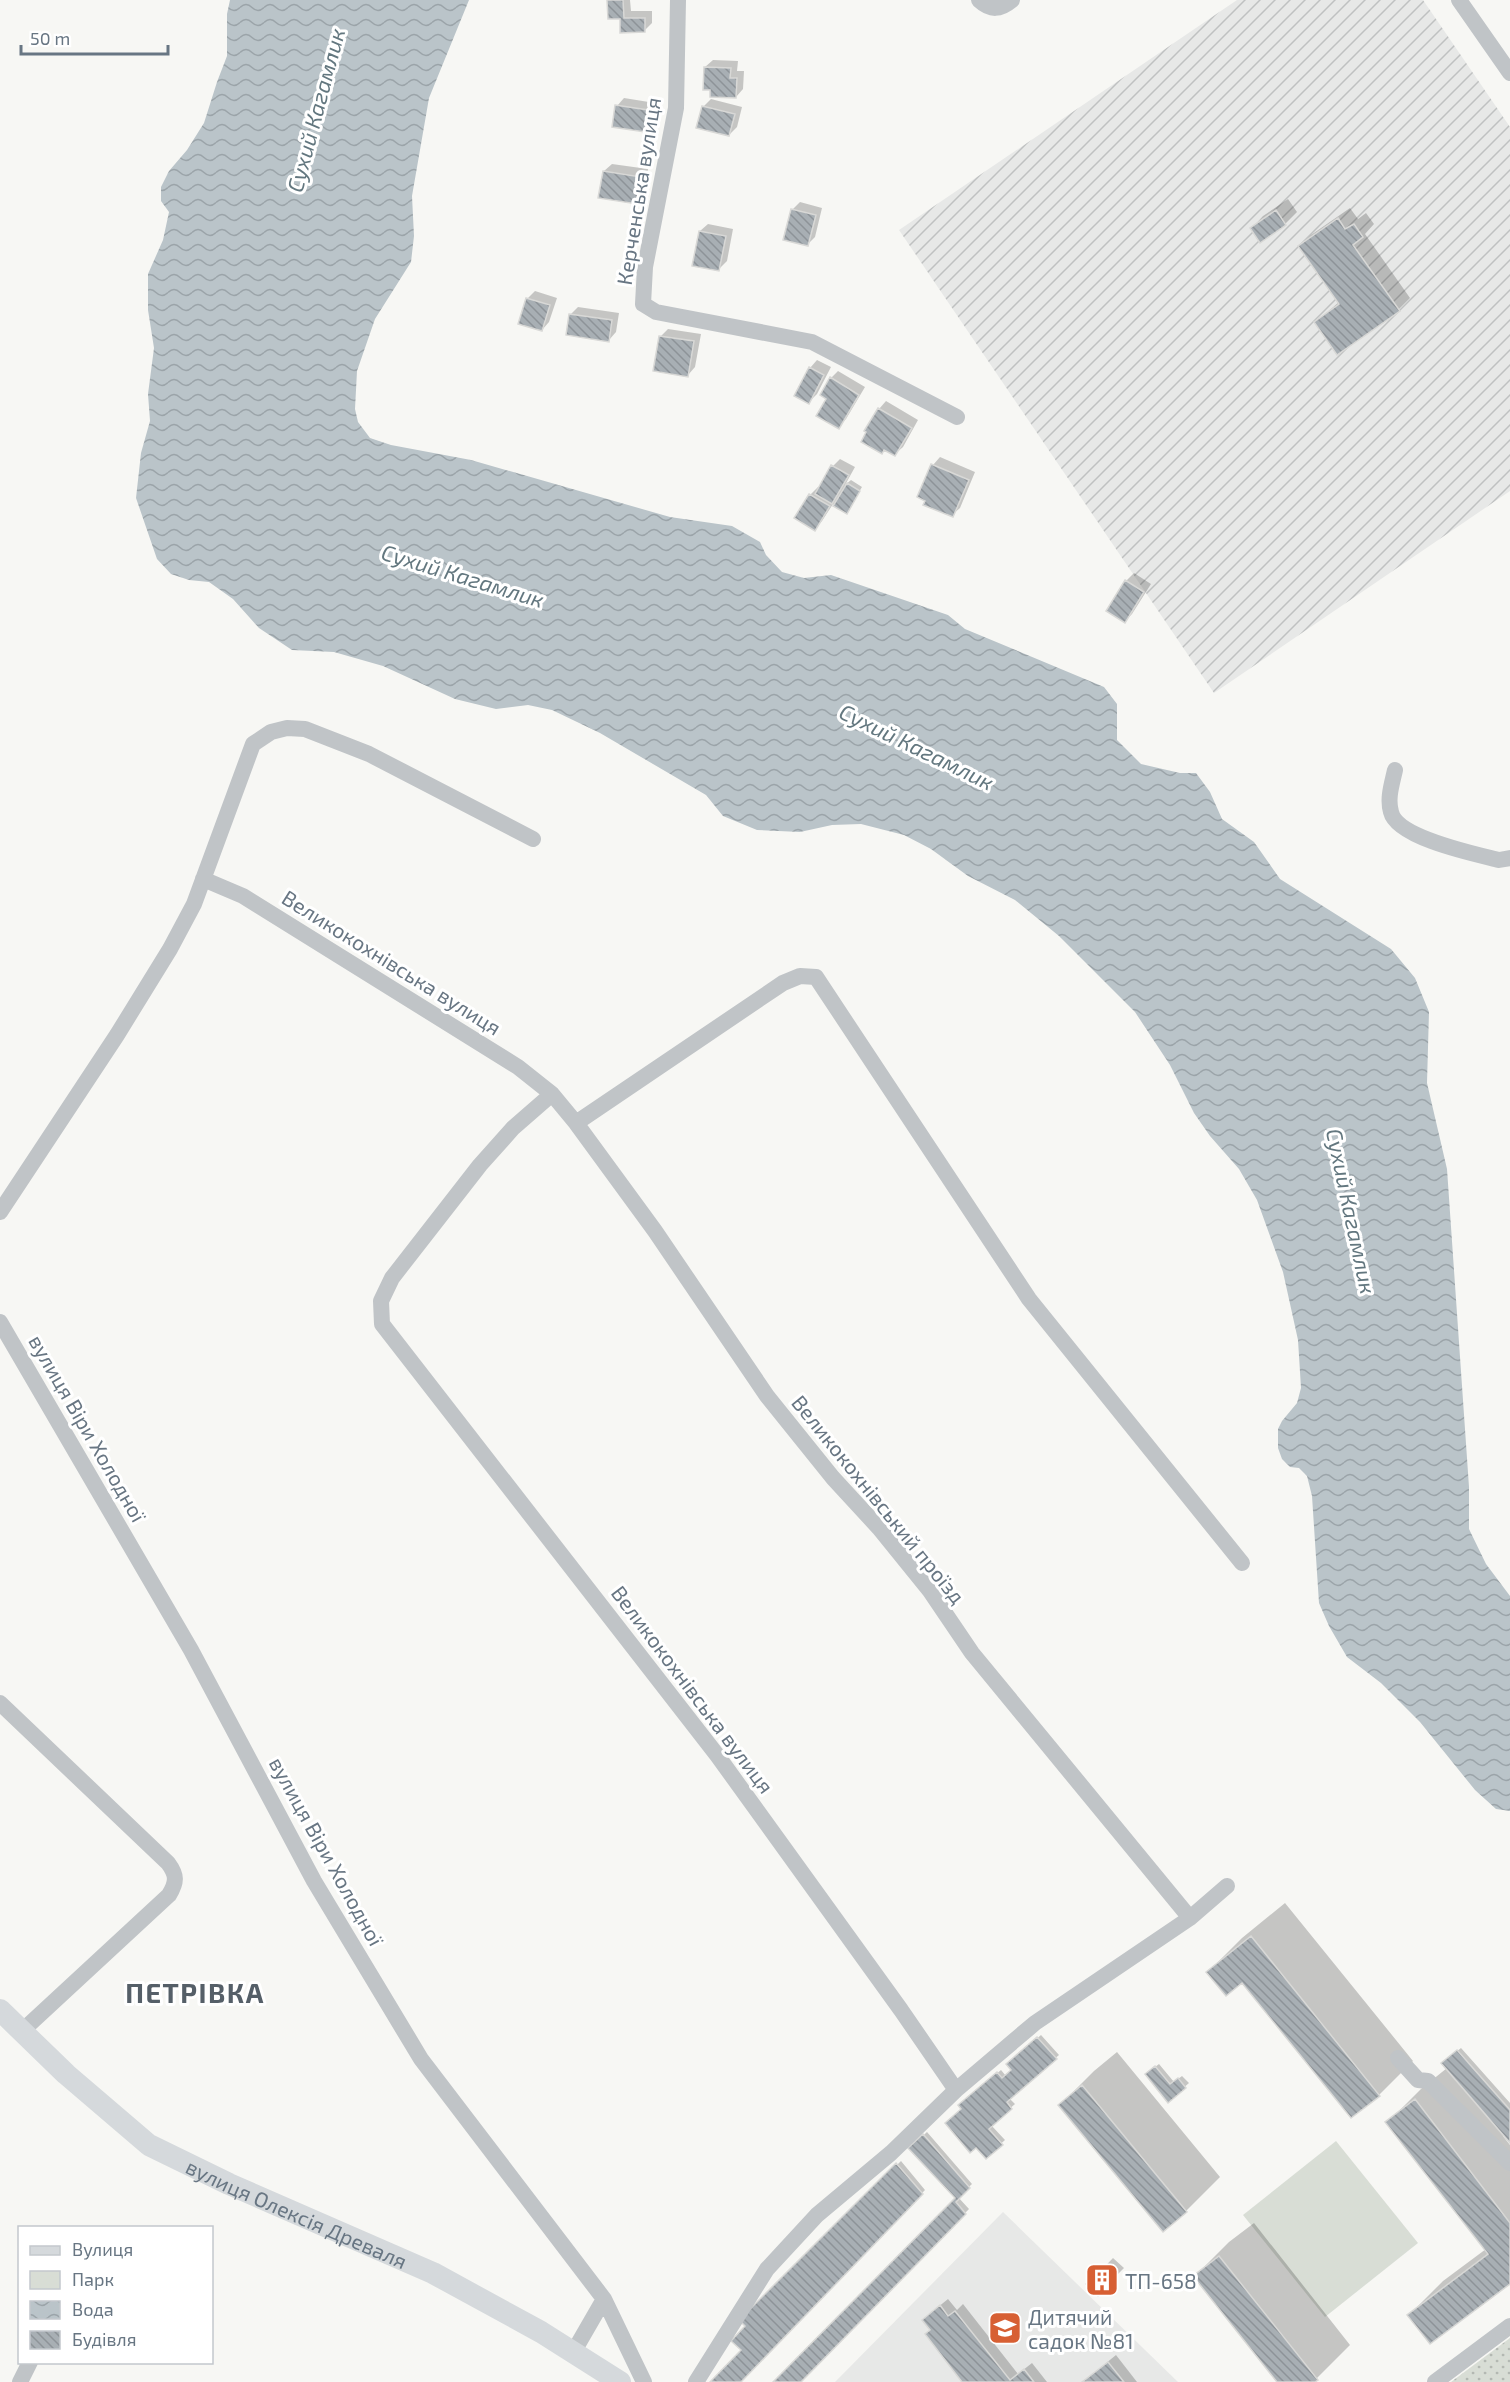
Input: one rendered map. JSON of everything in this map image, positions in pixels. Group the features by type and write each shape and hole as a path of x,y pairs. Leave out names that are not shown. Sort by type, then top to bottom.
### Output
{"street":[{"name":"Керченська вулиця","path":"678,0 676,108 645,267 644,304 656,312 812,342 957,417"},
{"path":"979,0 997,9 1012,0"},
{"path":"1459,0 1510,73"},
{"path":"0,1212 146,991 194,904 253,744 271,732 287,728 305,729 369,754 533,839"},
{"path":"1395,770 1389,798 1391,814 1402,826 1437,844 1499,860 1510,858"},
{"name":"Великокохнівська вулиця","path":"203,879 243,896 518,1067 552,1094 513,1128 480,1165 392,1278 381,1301 382,1324 717,1755 901,2010 956,2091"},
{"path":"576,1123 783,983 800,976 816,977 1029,1299 1242,1563"},
{"name":"Великокохнівський проїзд","path":"552,1094 655,1231 767,1396 833,1478 930,1591 972,1653 1190,1918"},
{"name":"вулиця Віри Холодної","path":"0,1322 191,1650 314,1881 421,2059 604,2300 644,2382"},
{"path":"0,1703 168,1863 175,1872 176,1884 170,1895 22,2031"},
{"path":"696,2382 767,2269 817,2215 891,2153 956,2091 1035,2023 1190,1918 1227,1886"},
{"name":"вулиця Олексія Древаля","path":"0,2010 66,2074 149,2145 239,2188 433,2273 574,2351 620,2382"},
{"path":"1398,2058 1418,2080 1428,2081 1510,2163"},
{"path":"574,2351 604,2300"},
{"path":"1435,2382 1510,2326"},
{"path":"20,2382 29,2364"}],"shaded area":[{"path":"1237,0 1423,0 1510,127 1510,491 1214,693 899,230"},
{"name":"Дитячий садок №81","path":"1003,2212 1178,2382 835,2382"}],"green space":[{"path":"1336,2141 1418,2243 1325,2317 1243,2215"},
{"path":"1510,2338 1510,2382 1451,2382"}],"water":[{"name":"Сухий Кагамлик","path":"230,0 469,0 429,98 412,196 414,236 411,262 375,319 357,371 355,409 358,422 370,438 391,445 471,460 670,517 732,526 760,542 766,555 782,572 804,578 831,575 948,615 965,629 1104,687 1117,704 1117,740 1141,764 1180,773 1196,773 1210,792 1222,819 1254,842 1280,879 1391,949 1415,978 1429,1012 1427,1083 1447,1169 1469,1487 1469,1529 1486,1564 1510,1596 1510,1811 1496,1809 1475,1790 1420,1722 1381,1683 1347,1657 1329,1626 1319,1603 1312,1496 1307,1476 1299,1468 1290,1467 1282,1459 1278,1448 1278,1429 1297,1403 1301,1388 1298,1340 1283,1272 1257,1200 1239,1169 1210,1136 1194,1113 1170,1065 1135,1012 1059,936 1015,900 968,876 931,849 904,835 861,824 832,825 800,832 757,830 723,816 706,795 600,733 552,710 528,705 496,709 455,699 383,666 334,652 292,650 259,628 233,599 209,582 189,580 171,574 157,559 136,498 141,453 150,421 148,394 154,348 148,310 148,274 163,240 169,212 161,201 161,187 169,171 187,150 204,123 227,56 227,14"}],"building":[{"path":"607,0 623,0 624,18 645,18 645,32 620,33 620,19 608,19"},
{"path":"704,67 731,68 730,78 737,78 736,98 710,97 710,90 703,90"},
{"path":"615,105 648,110 645,132 612,127"},
{"path":"702,106 735,114 729,136 696,128"},
{"path":"603,171 641,177 637,204 598,198"},
{"path":"791,209 816,215 808,246 783,240"},
{"path":"1276,210 1286,225 1260,243 1250,228"},
{"path":"1338,218 1345,229 1354,224 1363,237 1353,245 1400,311 1337,355 1314,322 1339,304 1298,246"},
{"path":"699,231 726,236 719,271 692,266"},
{"path":"526,298 550,305 542,331 518,324"},
{"path":"569,314 612,320 609,342 566,335"},
{"path":"659,336 694,341 688,377 653,371"},
{"path":"809,367 824,375 809,404 794,396"},
{"path":"830,377 859,395 839,429 816,416 826,399 820,395"},
{"path":"878,408 912,428 895,456 884,450 882,454 861,442 866,432 864,431"},
{"path":"931,464 969,480 953,517 923,505 925,501 917,497"},
{"path":"831,465 849,475 832,504 815,494"},
{"path":"847,483 860,491 847,514 833,506"},
{"path":"809,494 830,506 815,531 794,518"},
{"path":"1125,580 1144,592 1125,623 1106,611"},
{"path":"1251,1936 1380,2096 1351,2118 1242,1983 1226,1996 1206,1972"},
{"path":"1037,2037 1057,2059 1007,2102 1012,2109 989,2129 1003,2145 986,2159 976,2148 970,2153 945,2123 961,2109 958,2105 997,2072 1002,2078 1011,2070 1006,2064"},
{"path":"1457,2050 1510,2110 1510,2143 1441,2063"},
{"path":"1155,2066 1170,2084 1178,2078 1186,2088 1168,2103 1145,2074"},
{"path":"1082,2085 1187,2212 1163,2232 1058,2105"},
{"path":"1415,2099 1510,2223 1510,2284 1430,2344 1407,2315 1488,2254 1385,2122"},
{"path":"923,2134 970,2188 956,2202 966,2214 801,2382 773,2382 955,2198 908,2148"},
{"path":"896,2163 923,2194 741,2382 710,2382 741,2350 731,2341 745,2326 739,2320"},
{"path":"1219,2256 1318,2380 1315,2382 1277,2382 1193,2276"},
{"name":"ТП-658","path":"1105,2265 1117,2277 1098,2296 1086,2284"},
{"path":"940,2305 948,2316 955,2311 1010,2380 1024,2369 1034,2382 962,2382 925,2334 930,2330 922,2320"},
{"path":"1108,2362 1124,2382 1082,2382"}],"place":[{"name":"ТП-658","path":"1102,2280"},
{"name":"Дитячий садок №81","path":"1005,2328"}],"district":[{"name":"ПЕТРІВКА","path":"195,1992"}]}
